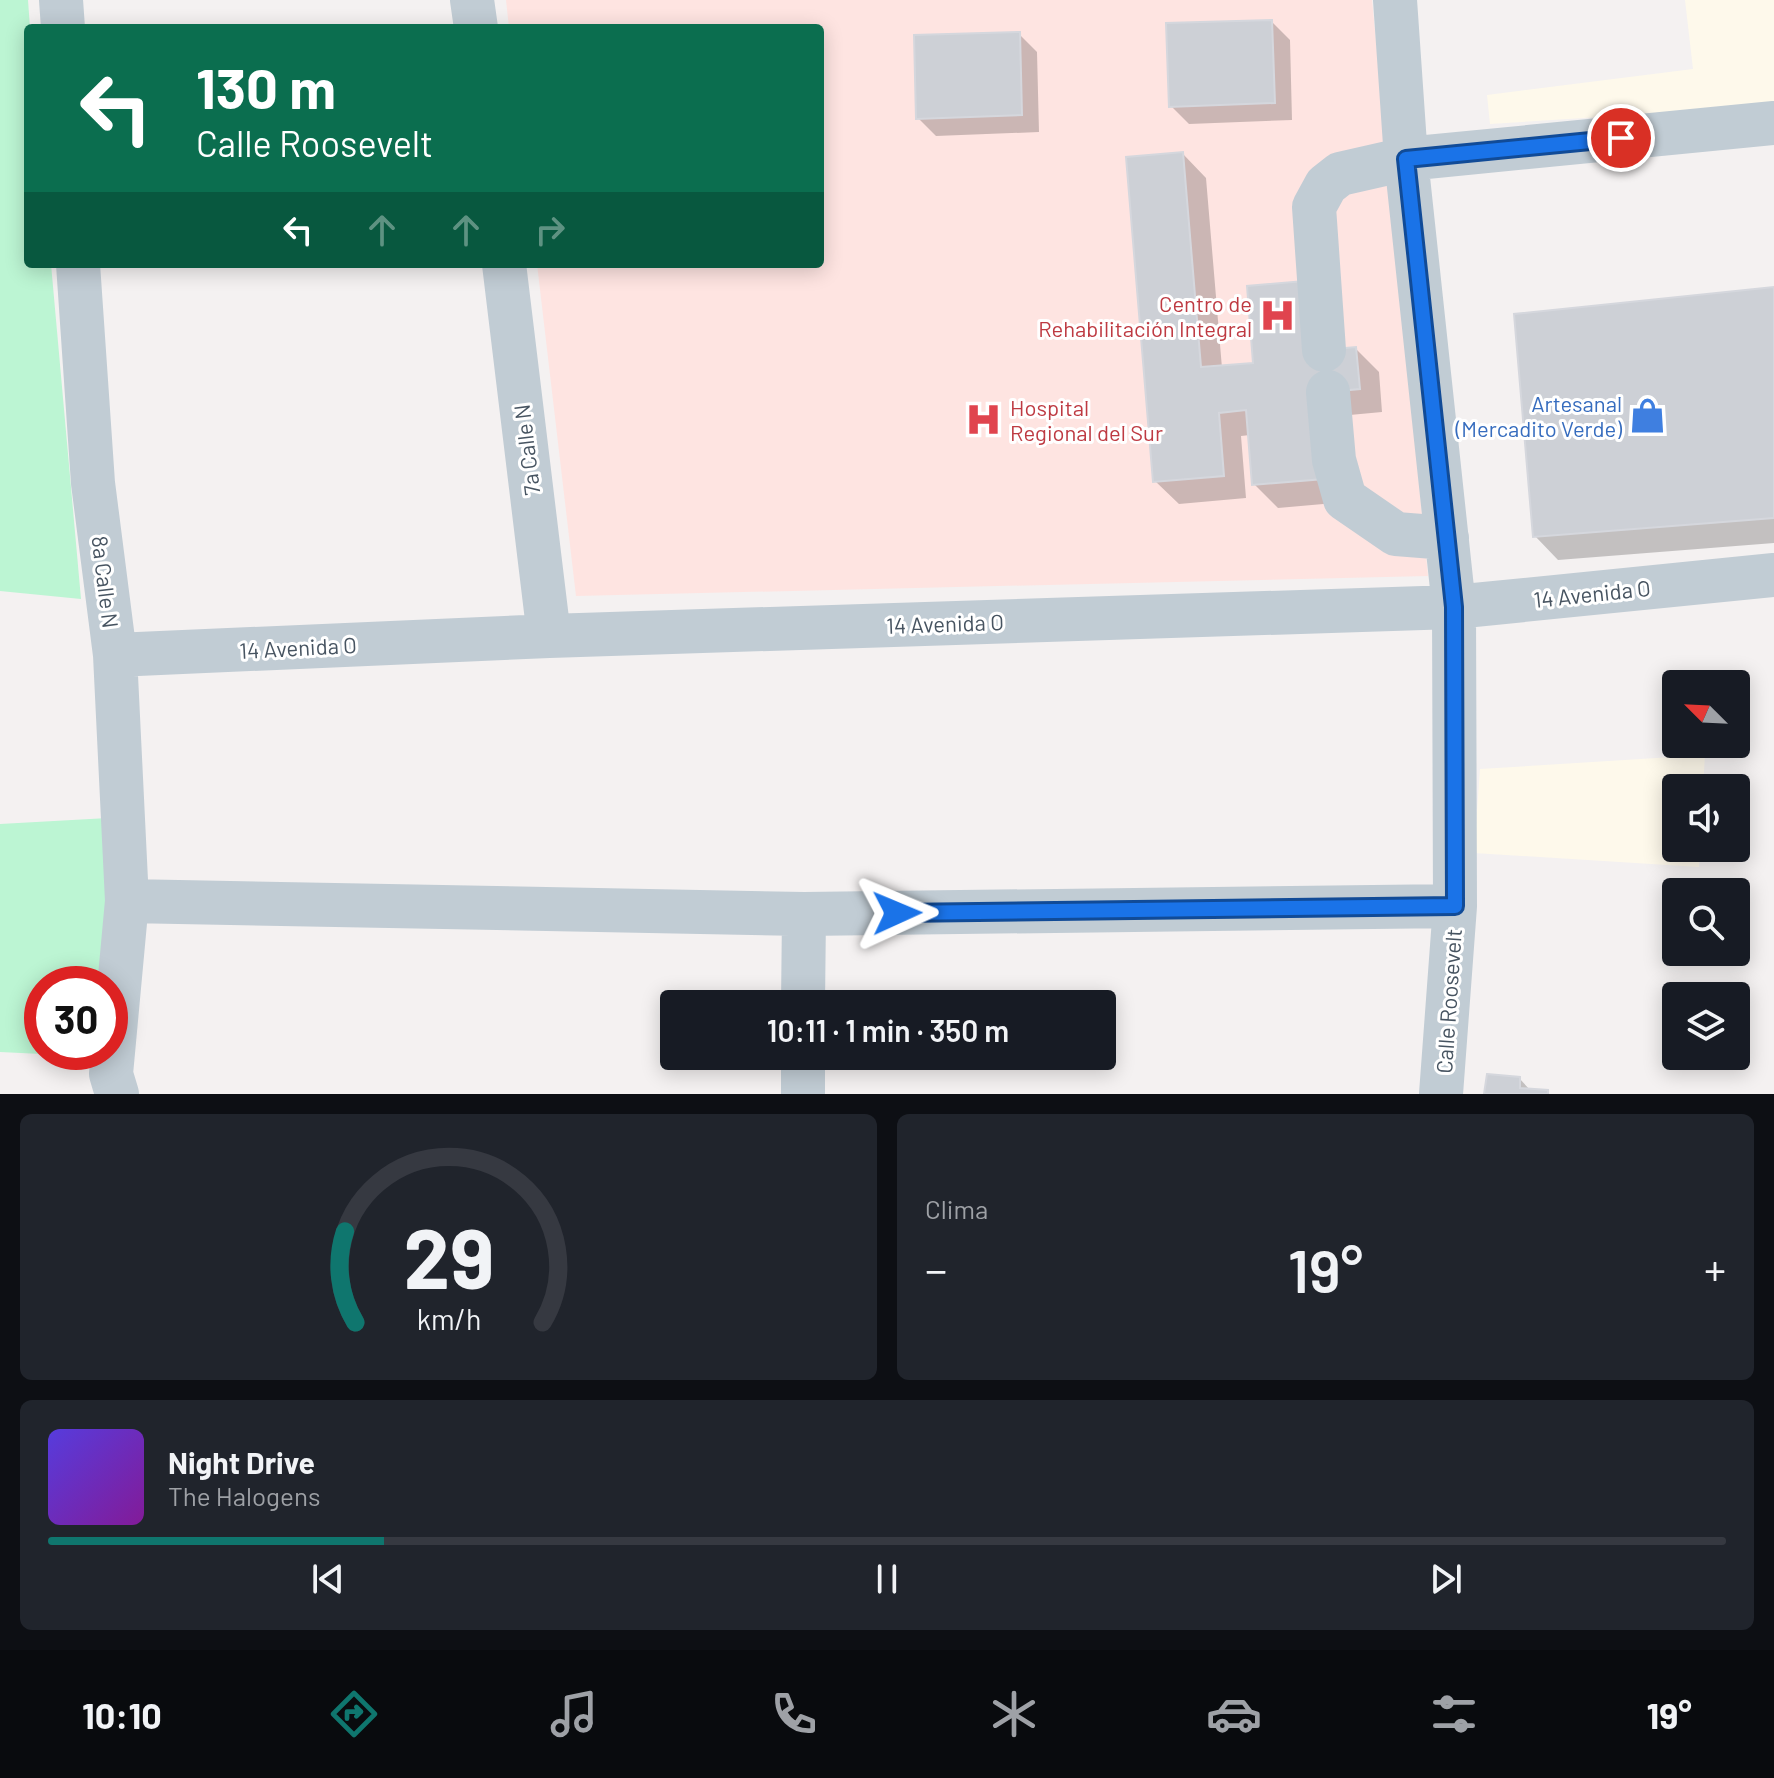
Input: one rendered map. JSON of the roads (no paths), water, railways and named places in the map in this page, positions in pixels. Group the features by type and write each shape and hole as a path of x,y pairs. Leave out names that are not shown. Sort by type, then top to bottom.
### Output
{"street":[{"path":"61,0 63,24"},
{"path":"472,0 475,24"},
{"name":"Calle Roosevelt","path":"1395,0 1406,159 1454,607 1455,906 1441,1094"},
{"path":"1447,538 1396,534 1345,499 1334,460 1314,207 1326,185 1340,174 1406,159 1774,123"},
{"name":"8a Calle N","path":"78,268 93,483 115,655 127,901 114,1084"},
{"name":"7a Calle N","path":"504,268 549,636"},
{"name":"14 Avenida O","path":"115,655 549,636 1454,607 1774,575"},
{"path":"127,901 804,914 1455,906"},
{"path":"803,990 804,914"},
{"path":"803,1070 803,1094"}],"place":[{"name":"Centro de Rehabilitación Integral","path":"1278,316"},
{"name":"Artesanal (Mercadito Verde)","path":"1648,416"},
{"name":"Hospital Regional del Sur","path":"984,420"}]}
